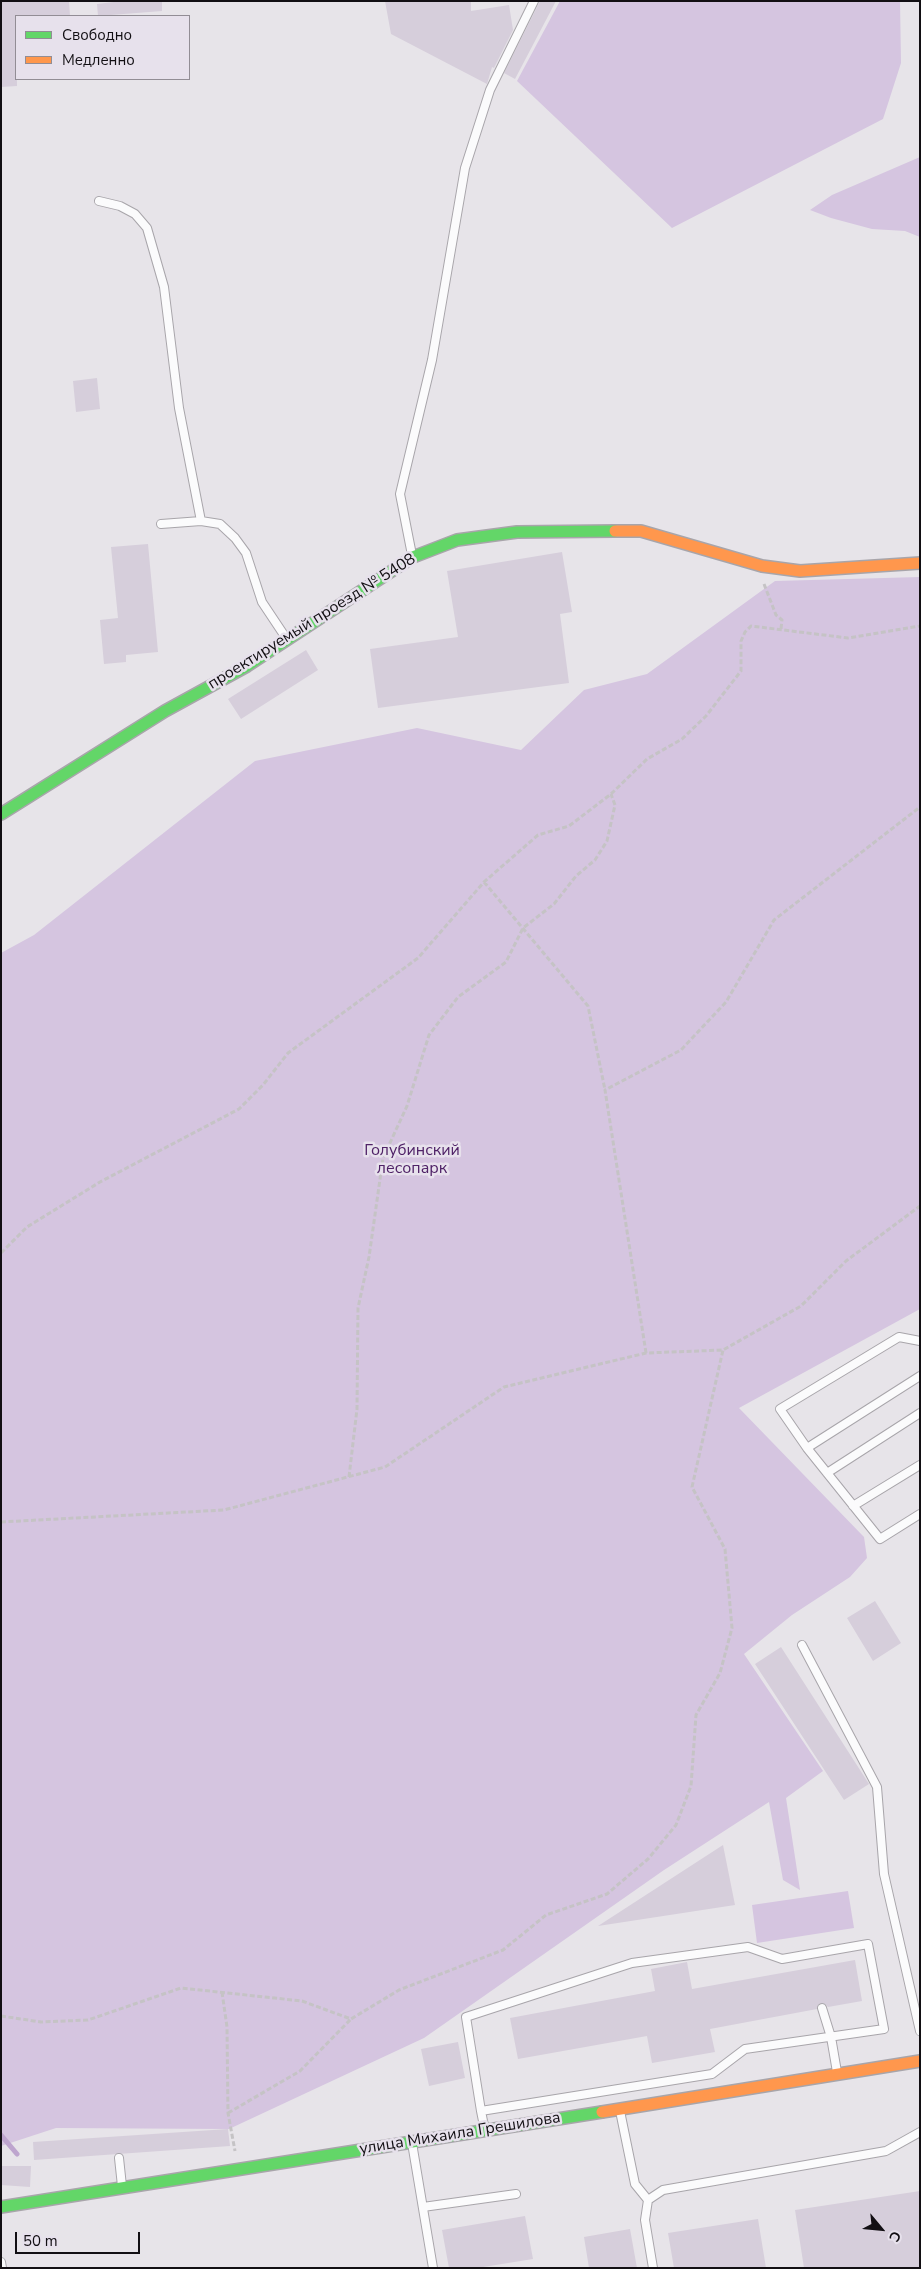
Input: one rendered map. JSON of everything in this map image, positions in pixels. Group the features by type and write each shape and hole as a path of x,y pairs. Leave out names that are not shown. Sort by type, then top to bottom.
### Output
{"street":[{"name":"проектируемый проезд № 5408","path":"1,814 165,711 247,666 413,557 457,540 517,532 641,531 762,566 800,572 920,563"},
{"name":"улица Михаила Грешилова","path":"1,2207 920,2061"}],"lane":[{"path":"413,557 400,494 432,360 465,168 490,90 534,1"},
{"path":"99,201 120,206 136,214 148,228 164,288 179,408 201,521"},
{"path":"161,524 201,521 220,524 246,552 262,602 287,640"},
{"path":"920,1341 899,1337 780,1409 807,1448 880,1539 920,1514"},
{"path":"807,1448 920,1376"},
{"path":"827,1472 920,1413"},
{"path":"853,1506 920,1465"},
{"path":"802,1645 877,1787 884,1874 920,2031"},
{"path":"481,2111 712,2074 745,2049 884,2029 868,1944 782,1959 748,1947 632,1963 466,2017 481,2111 485,2130"},
{"path":"822,2008 831,2037 837,2074"},
{"path":"620,2109 635,2184 648,2200 645,2220 653,2268"},
{"path":"648,2200 663,2190 886,2152 920,2132"},
{"path":"412,2141 433,2268"},
{"path":"119,2158 122,2187"},
{"path":"423,2207 516,2194"},
{"path":"1,2262 2,2268"}],"path":[{"path":"762,566 764,586 776,615 782,620 781,629"},
{"path":"1,1253 26,1227 100,1182 239,1109 263,1085 288,1053 418,958 484,882 538,835 569,826 611,794 647,759 682,739 706,716 741,672 741,641 745,632 751,626 848,638 920,626"},
{"path":"349,1477 357,1409 358,1308 369,1257 383,1158 407,1106 429,1035 458,997 506,962 523,928 554,904 576,876 594,860 607,841 615,805 611,794"},
{"path":"605,1090 681,1050 726,1002 774,920 920,807"},
{"path":"484,882 588,1006 605,1090 646,1353"},
{"path":"1,1522 224,1510 385,1467 504,1387 646,1353 723,1350 801,1306 846,1261 920,1206"},
{"path":"228,2114 300,2071 351,2020 399,1990 503,1950 546,1915 606,1894 648,1860 676,1825 691,1786 696,1715 720,1673 732,1628 725,1549 692,1486 723,1350"},
{"path":"1,2016 41,2022 88,2020 181,1988 302,2001 351,2020"},
{"path":"222,1992 227,2027 228,2114 235,2154 235,2169"}],"green space":[{"path":"560,1 900,1 901,63 883,119 672,228 517,81"},
{"path":"920,157 920,237 905,231 872,229 810,210 832,195"},
{"name":"Голубинский лесопарк","path":"920,577 920,1309 739,1408 864,1537 867,1558 850,1577 792,1615 744,1654 823,1771 786,1798 800,1890 783,1880 769,1802 664,1870 424,2038 229,2129 56,2128 1,2146 1,953 34,935 255,761 417,728 521,750 584,690 647,674 775,581"},
{"path":"848,1891 854,1928 757,1943 752,1905"}],"building":[{"path":"1,1 69,1 70,15 15,15 15,80 17,80 17,86 1,87"},
{"path":"122,1 162,1 162,11 98,15 97,4"},
{"path":"385,1 471,1 471,11 509,5 513,30 494,68 492,67 487,84 391,34"},
{"path":"540,1 556,1 515,79 504,73"},
{"path":"97,378 100,409 76,412 73,381"},
{"path":"148,544 158,652 126,655 126,662 104,664 100,620 118,618 111,547"},
{"path":"562,552 572,612 560,614 569,683 378,708 370,649 458,637 447,571"},
{"path":"306,650 318,670 241,719 228,699"},
{"path":"875,1601 901,1643 873,1661 847,1618"},
{"path":"781,1647 869,1784 844,1800 755,1664"},
{"path":"723,1845 735,1905 598,1926"},
{"path":"855,1960 862,2001 828,2007 821,2003 817,2009 710,2029 715,2052 652,2063 647,2036 518,2059 510,2018 655,1991 651,1969 687,1962 692,1989"},
{"path":"458,2042 465,2078 429,2086 421,2049"},
{"path":"228,2129 230,2146 34,2160 33,2142"},
{"path":"1,2166 31,2166 30,2187 1,2185"},
{"path":"920,2191 920,2268 804,2268 795,2210"},
{"path":"525,2216 533,2259 477,2268 449,2268 442,2230"},
{"path":"758,2219 766,2268 674,2268 668,2233"},
{"path":"630,2229 637,2268 589,2268 584,2237"}],"waterway":[{"path":"1,2135 17,2154"}],"traffic: fast":[{"path":"1,814 165,711 247,666 413,557 457,540 517,532 615,531"},
{"path":"1,2207 602,2112"}],"traffic: slow":[{"path":"615,531 641,531 762,566 800,571 920,563"},
{"path":"602,2112 920,2061"}]}
